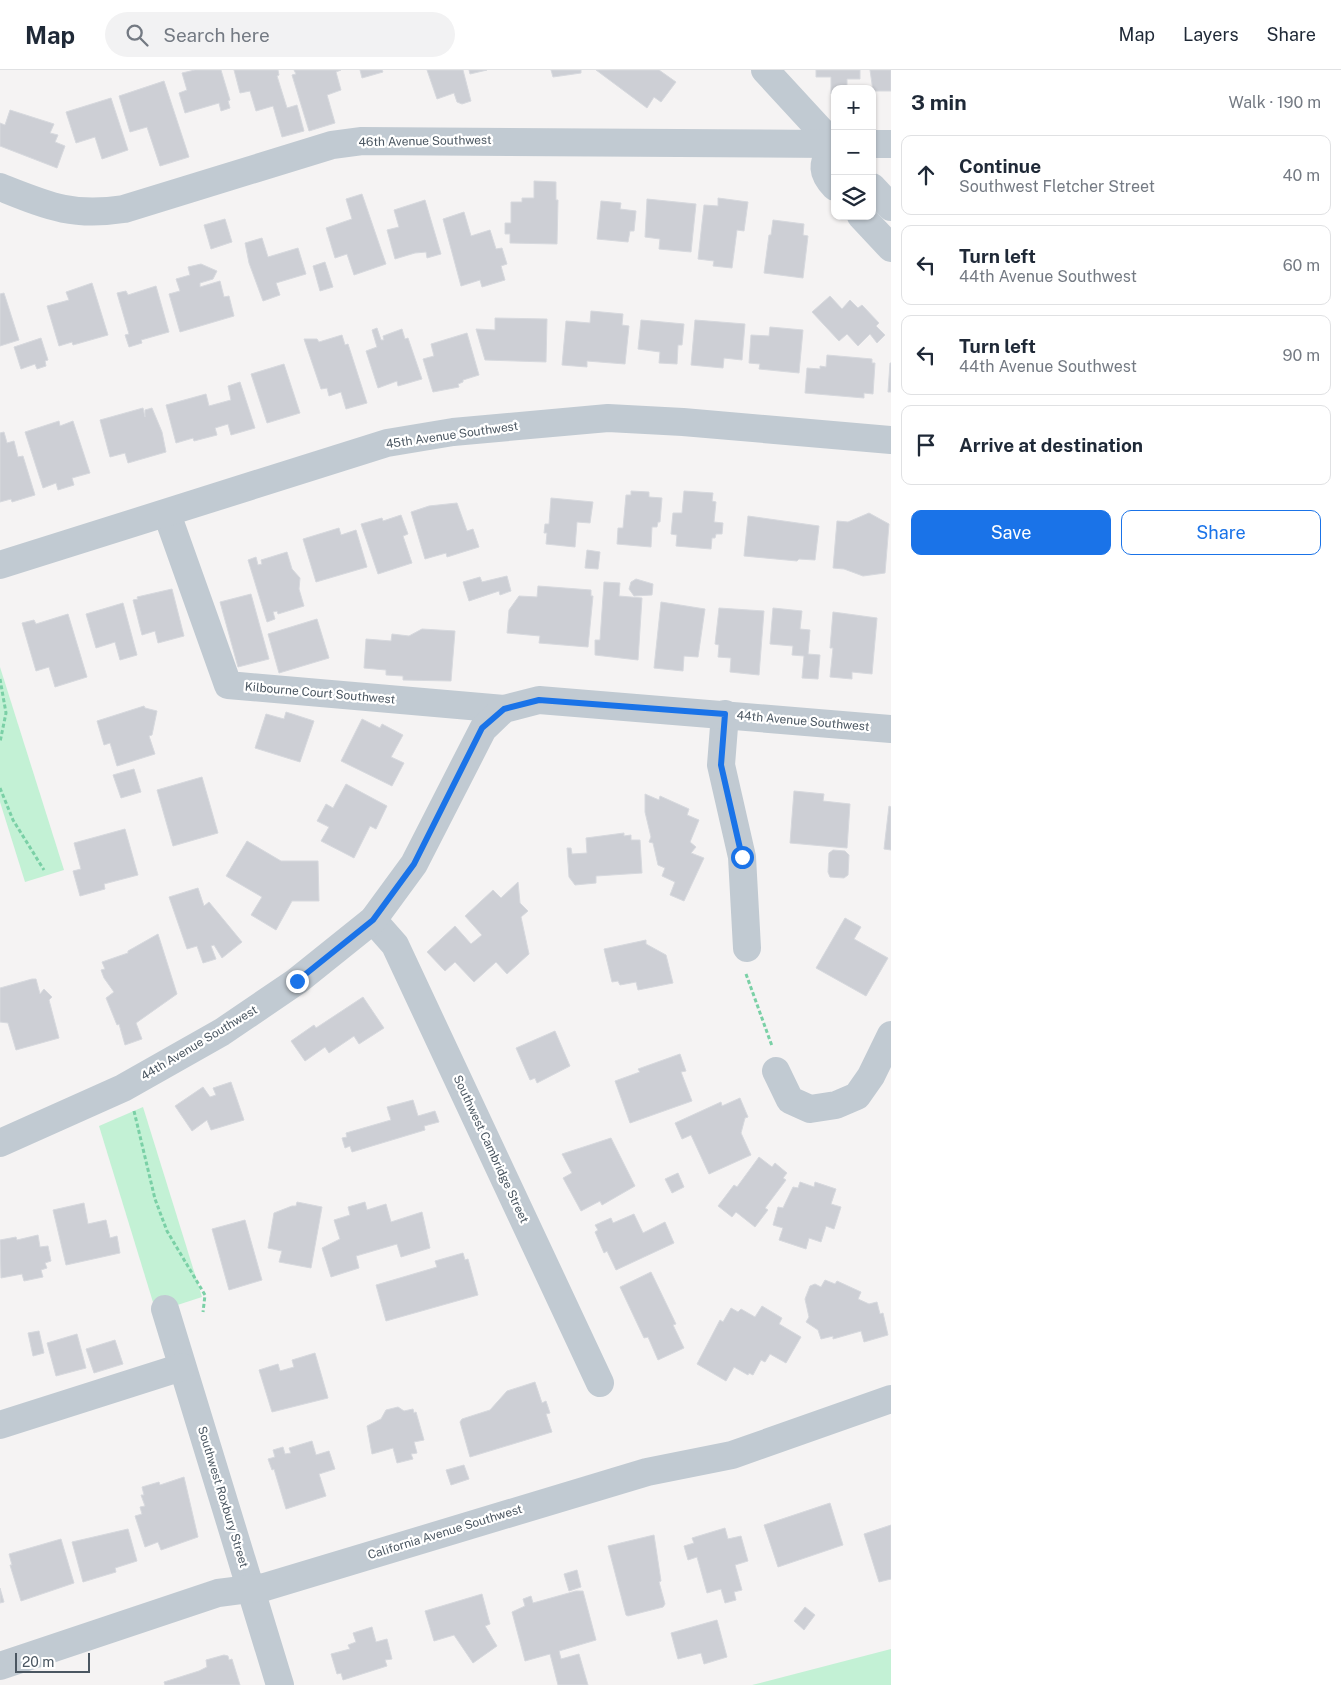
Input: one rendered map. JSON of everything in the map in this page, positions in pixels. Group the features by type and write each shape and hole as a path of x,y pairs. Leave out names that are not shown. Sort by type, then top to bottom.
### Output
{"street":[{"path":"765,70 831,142"},
{"name":"46th Avenue Southwest","path":"0,187 68,211 96,214 124,209 332,145 362,140 831,145"},
{"path":"876,144 891,144"},
{"path":"831,151 824,164 825,177 831,183"},
{"path":"876,191 891,207"},
{"path":"865,220 891,248"},
{"name":"45th Avenue Southwest","path":"0,565 167,514 386,443 453,432 608,418 720,425 891,440"},
{"name":"Kilbourne Court Southwest","path":"167,514 228,684 504,709"},
{"name":"44th Avenue Southwest","path":"0,1143 123,1088 222,1032 297,981 373,920 414,864 482,728 504,709 539,700 725,714 891,730"},
{"path":"725,714 721,765 742,857 746,959"},
{"name":"Southwest Cambridge Street","path":"373,920 396,945 600,1383"},
{"path":"776,1071 790,1100 810,1109 836,1105 857,1096 871,1076 891,1035"},
{"name":"Southwest Roxbury Street","path":"165,1309 280,1685"},
{"path":"0,1426 182,1367"},
{"name":"California Avenue Southwest","path":"0,1666 218,1593 265,1588 647,1472 732,1454 891,1399"}],"path":[{"path":"0,679 6,713 0,742"},
{"path":"0,788 13,820 44,870"},
{"path":"746,959 774,1052 776,1071"},
{"path":"131,1104 156,1199 167,1231 205,1295 203,1312"}],"green space":[{"path":"0,667 64,870 25,882 0,802"},
{"path":"143,1107 202,1297 156,1312 99,1126"},
{"path":"891,1649 891,1685 752,1685"}],"building":[{"path":"195,70 221,70 230,100 228,101 230,108 221,111 219,103 185,113 179,93 187,90 182,73"},
{"path":"234,70 278,70 279,75 277,76 287,108 297,105 304,131 282,137 273,106 256,111 250,91 240,93"},
{"path":"294,70 341,70 336,72 341,90 327,95 335,123 309,131 292,75 296,74"},
{"path":"360,70 382,70 383,72 362,78"},
{"path":"427,70 463,70 471,101 462,104 457,102 454,93 437,99"},
{"path":"469,70 487,70 470,74"},
{"path":"551,70 581,70 581,73 553,77"},
{"path":"596,70 659,70 676,82 661,102 654,97 647,108"},
{"path":"816,70 860,70 860,79 847,79 847,85 831,85 831,77 816,77"},
{"path":"870,70 891,70 891,91 876,91 876,85 872,85"},
{"path":"164,81 189,157 160,166 147,127 130,132 119,96"},
{"path":"111,98 128,150 102,159 95,137 76,143 66,112"},
{"path":"10,110 54,124 50,133 58,135 55,142 65,146 57,168 0,146 0,123 5,125"},
{"path":"534,181 556,182 556,200 558,200 557,244 510,243 510,234 505,234 505,223 511,223 511,202 522,202 522,198 534,198"},
{"path":"362,194 386,264 354,275 347,254 335,258 326,228 352,219 346,199"},
{"path":"718,198 748,202 744,231 737,230 732,268 713,266 714,261 698,259 704,205 718,206"},
{"path":"647,199 696,204 691,252 659,249 660,239 645,237"},
{"path":"425,200 441,254 427,258 426,252 415,253 395,259 387,230 399,227 394,210"},
{"path":"601,201 621,203 620,209 636,211 634,231 630,231 628,242 597,239"},
{"path":"464,212 471,236 490,230 496,249 502,248 507,264 501,266 505,280 482,287 480,280 461,286 443,219"},
{"path":"225,219 232,242 211,249 204,225"},
{"path":"773,220 804,224 803,235 808,236 803,278 764,273"},
{"path":"262,238 268,257 298,248 306,274 276,283 280,295 263,301 249,263 245,243"},
{"path":"325,262 333,287 320,291 313,266"},
{"path":"201,264 217,271 213,279 200,283 200,287 220,281 224,297 229,296 234,316 180,332 169,294 180,291 176,279 190,275 188,267"},
{"path":"92,283 108,335 73,345 72,342 59,346 47,306 69,300 66,292"},
{"path":"156,286 169,332 141,340 142,343 129,347 125,335 129,334 117,293 126,291 128,295"},
{"path":"4,293 19,340 0,346 0,294"},
{"path":"830,296 842,309 850,300 858,308 862,305 879,323 876,326 885,335 877,343 870,334 858,346 847,334 839,341 812,312"},
{"path":"591,311 623,314 622,325 629,326 625,364 587,361 587,367 562,365 566,321 590,323"},
{"path":"495,318 547,319 546,362 485,360 476,329 495,330"},
{"path":"641,320 684,324 682,345 678,345 677,364 659,363 660,352 638,349"},
{"path":"695,320 745,324 742,360 724,358 723,368 691,365"},
{"path":"770,327 803,330 799,373 759,369 760,364 749,363 751,335 769,336"},
{"path":"377,328 381,340 384,340 383,336 402,329 405,339 408,338 422,379 398,386 397,381 378,388 366,351 377,347 372,330"},
{"path":"467,333 479,375 463,380 463,382 458,384 459,387 433,392 423,359 434,356 431,344"},
{"path":"342,335 345,345 348,344 367,403 346,409 341,392 329,396 327,388 321,389 304,339 317,339 319,342"},
{"path":"41,338 48,360 45,361 46,366 37,369 35,364 21,369 14,347"},
{"path":"827,355 872,359 872,363 875,363 873,394 864,393 864,398 805,393 807,368 820,369 820,366 826,367"},
{"path":"890,363 891,392 888,392"},
{"path":"284,364 300,413 267,423 251,374"},
{"path":"240,382 255,428 231,435 228,424 215,428 217,435 194,441 193,438 176,443 166,405 206,394 209,406 231,400 228,386"},
{"path":"143,408 145,417 145,410 152,408 162,432 166,452 128,463 125,453 110,457 100,420"},
{"path":"59,421 60,426 73,421 90,473 72,478 74,485 58,490 56,483 43,488 25,432"},
{"path":"4,432 7,443 14,441 18,457 23,456 35,495 12,502 11,499 0,502 0,433"},
{"path":"631,491 649,492 649,497 662,498 660,522 658,522 657,527 652,527 651,547 617,544 618,528 623,528 626,495 631,495"},
{"path":"684,491 713,493 712,501 716,502 714,522 723,523 722,534 716,534 715,538 712,538 711,549 676,546 677,535 671,534 673,513 682,513"},
{"path":"551,498 593,502 590,523 577,522 575,547 546,544 547,533 544,533 545,524 549,524"},
{"path":"457,503 467,531 473,529 479,547 447,557 446,553 425,559 411,512 429,506"},
{"path":"869,513 889,524 885,573 863,576 844,569 833,568 837,521 848,522"},
{"path":"401,515 408,534 403,536 412,563 378,574 361,524 382,518 383,521"},
{"path":"748,516 819,526 815,560 799,559 797,561 744,556"},
{"path":"339,528 341,535 356,530 367,567 316,582 303,539"},
{"path":"587,550 600,552 598,569 585,568"},
{"path":"287,552 292,569 300,578 299,589 304,606 278,614 277,611 273,612 275,619 267,622 248,560 256,557 258,565 262,564 261,560"},
{"path":"507,576 511,591 500,595 499,591 469,601 463,582 480,577 482,582"},
{"path":"636,579 653,584 652,595 634,596 629,589 631,582"},
{"path":"604,582 620,583 619,596 642,598 638,660 595,655 595,640 600,640"},
{"path":"538,586 591,590 591,596 593,596 588,647 539,643 540,636 507,633 509,610 519,596 537,597"},
{"path":"172,589 184,636 158,643 155,631 142,635 133,600 138,599 137,597"},
{"path":"251,594 269,659 238,667 220,602"},
{"path":"661,602 705,609 698,657 684,656 683,671 654,668"},
{"path":"123,603 137,655 120,660 115,642 96,648 86,614"},
{"path":"719,608 764,611 759,675 730,672 731,658 718,657 719,645 715,644"},
{"path":"773,608 802,611 800,629 810,630 808,654 820,655 818,679 802,678 804,656 792,655 793,646 770,644"},
{"path":"833,612 877,618 872,674 852,672 852,679 830,677 833,648 830,648"},
{"path":"68,614 87,677 55,687 49,667 36,671 22,623 34,620 36,624"},
{"path":"317,619 329,658 279,673 268,634"},
{"path":"422,629 455,631 451,681 403,680 403,676 386,675 386,670 364,668 366,639 391,641 392,634 409,636"},
{"path":"144,706 145,708 157,711 152,735 149,736 155,754 117,766 110,743 104,745 97,721"},
{"path":"286,712 314,721 300,762 255,748 266,714 284,719"},
{"path":"362,719 380,728 382,724 403,735 391,757 404,763 392,786 341,761"},
{"path":"134,769 141,792 121,798 113,775"},
{"path":"202,777 218,833 173,846 157,790"},
{"path":"346,784 387,806 376,829 370,826 354,858 321,841 329,827 317,821 326,804 333,808"},
{"path":"794,791 824,794 823,801 850,804 847,848 790,843"},
{"path":"645,794 659,800 660,796 689,809 687,815 699,820 690,842 696,847 691,853 704,858 684,901 670,895 675,882 662,876 665,868 658,865 653,843 649,842 651,837 645,812"},
{"path":"889,806 891,807 891,850 884,849"},
{"path":"125,829 138,875 104,884 105,889 80,896 73,871 81,869 74,843"},
{"path":"624,833 624,836 631,835 631,840 640,840 642,873 596,876 596,883 575,885 569,877 567,848 571,848 572,854 587,853 586,838"},
{"path":"247,841 281,861 318,861 319,901 292,901 276,930 251,915 262,897 226,876"},
{"path":"833,850 845,851 849,855 848,875 844,878 830,877 828,872 829,853"},
{"path":"518,882 520,903 528,911 521,917 529,954 507,974 496,962 474,982 455,962 445,971 427,952 455,926 471,944 482,935 465,916 493,890 501,898"},
{"path":"198,888 204,906 209,902 242,942 222,958 214,945 211,946 216,959 203,963 197,946 187,949 169,897"},
{"path":"845,918 861,927 854,939 888,958 866,996 816,968"},
{"path":"158,934 177,994 136,1023 142,1039 125,1045 119,1024 117,1025 106,998 114,992 104,978 101,970 105,969 102,962 128,953 128,951"},
{"path":"646,940 646,944 666,955 673,983 638,990 636,982 620,985 618,981 612,982 604,949"},
{"path":"36,979 40,994 44,989 52,997 49,1000 59,1038 16,1050 8,1023 0,1022 0,988"},
{"path":"363,997 384,1028 359,1044 354,1036 329,1053 325,1047 305,1061 291,1041 314,1025 316,1028"},
{"path":"555,1031 570,1066 537,1083 535,1078 530,1080 516,1048"},
{"path":"680,1054 686,1071 681,1072 692,1101 630,1123 615,1081 640,1072 638,1069"},
{"path":"231,1082 244,1120 211,1130 207,1120 192,1131 175,1106 203,1087 210,1097 216,1095 213,1088"},
{"path":"740,1098 748,1117 745,1118 741,1133 751,1155 709,1174 691,1135 682,1139 675,1123 721,1102 722,1106"},
{"path":"413,1100 418,1116 435,1111 439,1122 424,1126 425,1130 352,1152 350,1146 345,1148 342,1138 347,1137 346,1133 391,1120 387,1107"},
{"path":"611,1138 635,1186 602,1205 600,1201 581,1211 563,1178 572,1173 562,1154"},
{"path":"759,1157 772,1167 775,1163 787,1173 783,1178 786,1180 765,1208 768,1210 755,1227 736,1212 732,1217 718,1206 734,1185 737,1187"},
{"path":"678,1173 684,1187 672,1193 665,1179"},
{"path":"800,1182 814,1187 815,1182 836,1189 831,1204 841,1207 834,1229 826,1226 821,1242 809,1238 806,1249 779,1240 783,1228 773,1225 778,1207 783,1208 793,1187 798,1188"},
{"path":"297,1202 322,1207 311,1268 279,1262 282,1251 268,1248 274,1213 296,1206"},
{"path":"365,1202 367,1210 386,1204 391,1222 422,1212 430,1248 401,1257 397,1244 356,1256 359,1268 331,1277 322,1248 340,1239 334,1220 350,1215 348,1207"},
{"path":"84,1203 88,1224 106,1220 110,1238 117,1236 120,1253 66,1265 53,1210"},
{"path":"634,1214 643,1233 665,1222 674,1243 616,1270 607,1251 604,1253 595,1232 598,1230 595,1225 611,1218 613,1223"},
{"path":"245,1220 262,1280 229,1290 212,1229"},
{"path":"38,1235 40,1247 48,1246 51,1261 45,1263 47,1268 41,1270 43,1277 24,1281 22,1274 1,1278 0,1240 16,1237 17,1240"},
{"path":"463,1253 465,1260 468,1259 478,1295 386,1321 376,1285 437,1267 435,1261"},
{"path":"651,1272 676,1324 673,1325 684,1348 658,1360 648,1337 644,1338 620,1287"},
{"path":"825,1280 835,1284 837,1281 861,1292 858,1299 869,1304 877,1302 880,1314 883,1313 888,1335 864,1342 861,1331 833,1339 833,1336 821,1339 818,1330 806,1322 809,1317 805,1299 810,1286 815,1284 821,1287"},
{"path":"762,1306 782,1318 779,1324 801,1337 786,1363 770,1354 765,1362 761,1360 753,1375 749,1373 748,1375 734,1367 726,1381 697,1364 720,1320 723,1322 731,1308 738,1312 741,1309 755,1317"},
{"path":"39,1331 44,1353 33,1356 28,1333"},
{"path":"77,1334 86,1368 56,1376 47,1343"},
{"path":"115,1340 123,1364 94,1373 86,1349"},
{"path":"315,1353 328,1398 272,1412 259,1370 278,1364 280,1371 294,1367 292,1360"},
{"path":"535,1382 542,1403 546,1401 550,1413 546,1414 552,1432 470,1457 460,1422 462,1419 490,1410 507,1391"},
{"path":"398,1407 404,1411 413,1409 414,1413 416,1412 424,1440 414,1442 417,1453 411,1454 413,1459 397,1463 393,1448 372,1454 367,1426 381,1419 386,1410"},
{"path":"312,1441 316,1455 329,1451 335,1469 319,1474 326,1496 286,1509 274,1469 272,1470 268,1459 275,1457 273,1450 283,1447 285,1454 291,1453 289,1448"},
{"path":"464,1465 469,1479 451,1485 446,1470"},
{"path":"184,1477 198,1537 161,1550 158,1542 145,1547 135,1516 142,1514 140,1507 145,1506 141,1495 144,1495 142,1487 159,1482 160,1485"},
{"path":"830,1503 843,1545 778,1567 764,1525"},
{"path":"891,1525 891,1579 879,1582 864,1534"},
{"path":"725,1528 728,1539 741,1536 748,1561 735,1565 742,1590 734,1592 736,1600 725,1603 721,1589 707,1593 697,1557 688,1560 684,1546 694,1543 692,1538"},
{"path":"128,1529 137,1561 115,1568 116,1572 83,1582 72,1542"},
{"path":"654,1535 661,1581 659,1582 665,1604 663,1607 628,1616 626,1615 608,1546"},
{"path":"61,1539 74,1583 21,1601 10,1565 12,1565 9,1554"},
{"path":"577,1570 581,1587 569,1591 564,1574"},
{"path":"0,1588 4,1602 0,1603"},
{"path":"576,1591 583,1591 596,1640 559,1651 561,1659 579,1654 588,1685 558,1685 550,1654 525,1661 512,1612 525,1606 523,1599 531,1596 533,1603"},
{"path":"482,1594 490,1624 485,1626 497,1646 473,1663 454,1635 434,1641 425,1611"},
{"path":"805,1607 815,1615 804,1630 794,1621"},
{"path":"717,1620 727,1657 704,1664 701,1653 678,1659 671,1633"},
{"path":"372,1627 376,1642 387,1639 392,1659 385,1660 387,1666 343,1680 341,1673 337,1674 331,1654 350,1649 348,1645 356,1642 353,1633"},
{"path":"224,1655 228,1656 229,1660 232,1659 240,1685 165,1685 164,1682 207,1667 206,1660"}],"route":[{"path":"297,981 373,920 414,864 482,728 504,709 539,700 725,714 721,765 742,857"}]}
